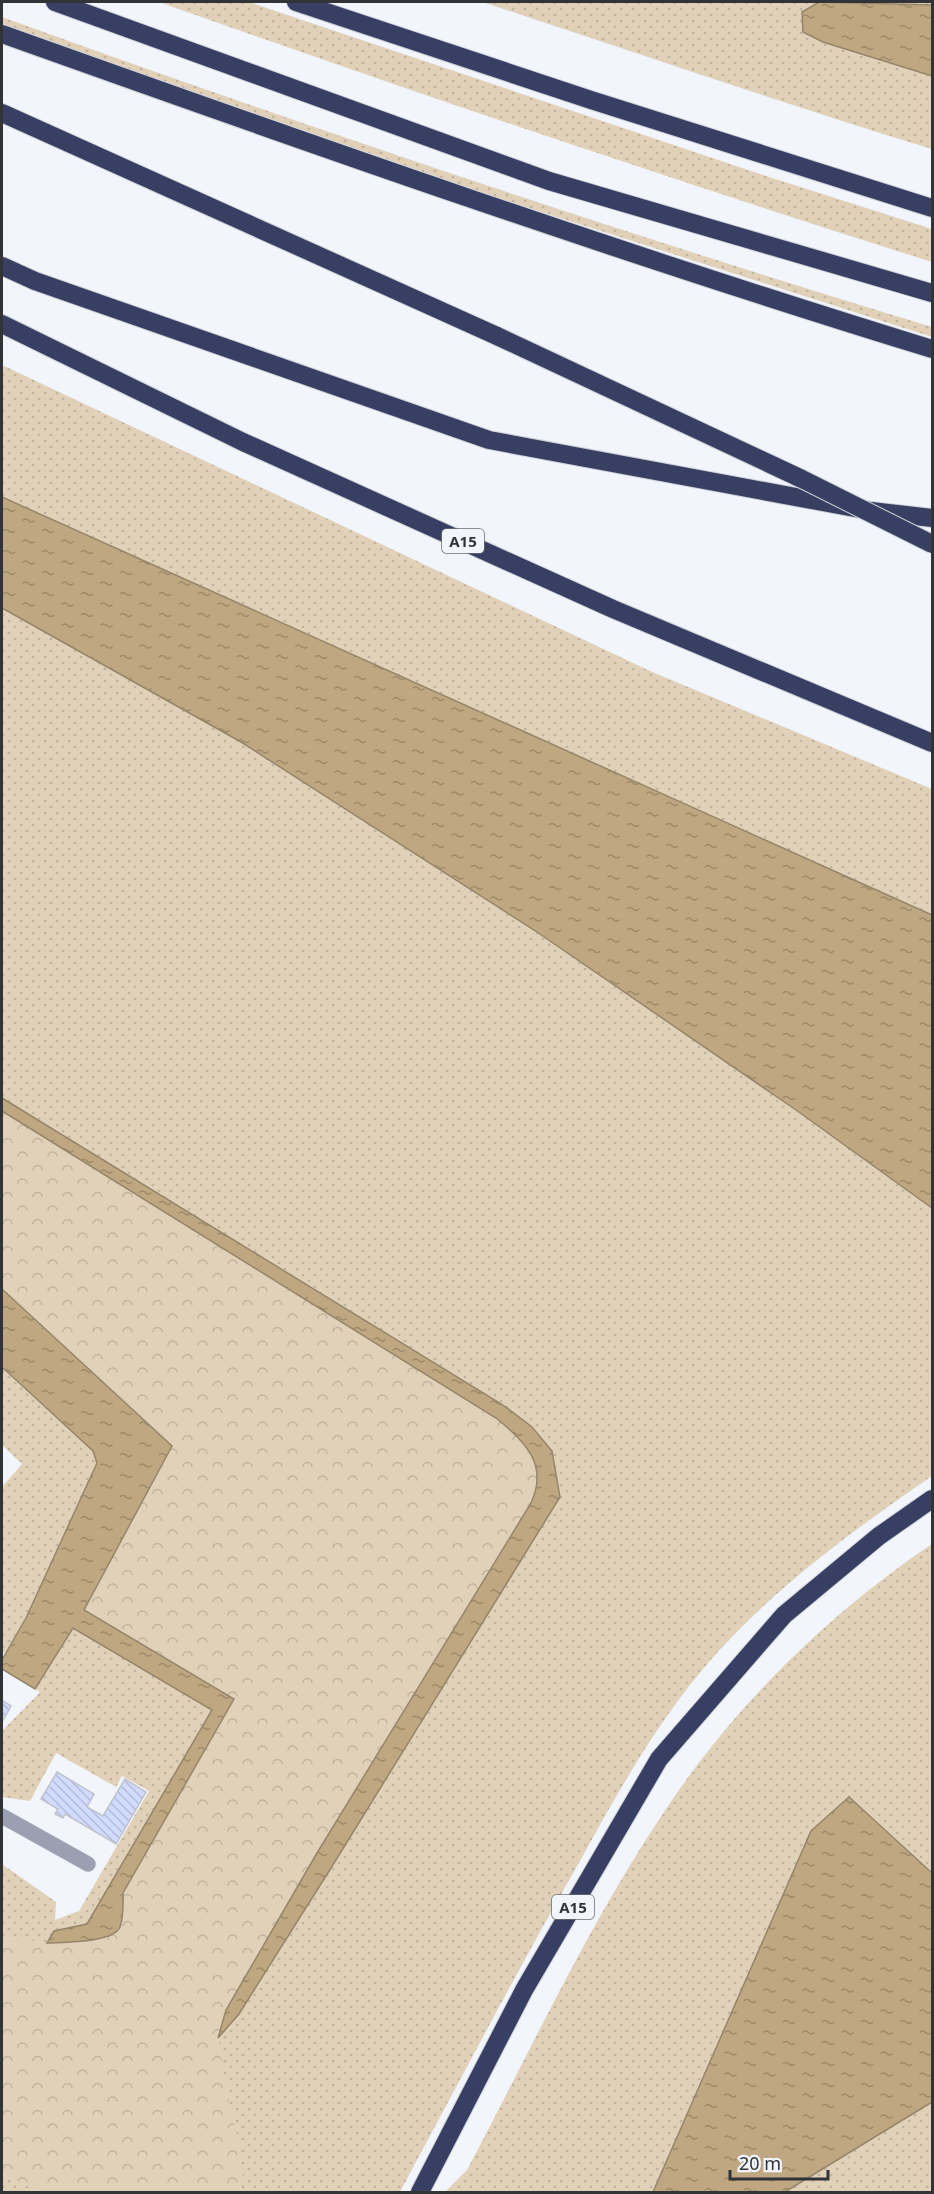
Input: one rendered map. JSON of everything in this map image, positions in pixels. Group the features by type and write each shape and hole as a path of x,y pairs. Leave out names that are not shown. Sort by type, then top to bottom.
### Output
{"highway":[{"path":"55,2 549,181 933,292"},
{"path":"296,2 591,100 933,208"},
{"path":"2,34 369,165 773,300 933,349"},
{"path":"2,113 497,336 802,479 933,544"},
{"path":"2,266 35,281 489,440 871,511 933,518"},
{"name":"A15","path":"2,324 243,442 591,599 933,743"},
{"name":"A15","path":"420,2193 524,1990 659,1759 758,1643 784,1616 846,1561 933,1499"}],"lane":[{"path":"2,1816 88,1864"}],"green space":[{"path":"159,2 249,2 763,175 932,229 932,262 544,135"},
{"path":"482,2 821,2 802,12 823,42 932,76 932,149 763,95"},
{"path":"844,2 932,2 932,5"},
{"path":"2,17 465,178 932,327 932,337 498,198 2,25"},
{"path":"2,365 650,671 932,789 932,1476 846,1537 791,1582 739,1629 694,1679 657,1731 607,1813 400,2192 240,2192 241,2158 218,2038 239,2014 560,1497 557,1481 543,1444 527,1425 503,1405 2,1098"},
{"path":"2,1111 496,1418 525,1445 535,1465 536,1489 531,1503 317,1853 226,2010 218,2039 239,2143 243,2173 240,2192 42,2192 2,2175 2,1937 49,1943 106,1938 123,1912 123,1893 234,1699 84,1610 172,1445 2,1289"},
{"path":"2,1367 93,1451 97,1463 26,1618 5,1654 2,1650 2,1487 22,1464 2,1445"},
{"path":"932,1544 932,1873 849,1798 811,1831 653,2192 445,2192 467,2170 585,1943 636,1855 691,1773 720,1736 785,1664 856,1600"},
{"path":"73,1628 212,1710 87,1924 54,1931 47,1943 2,1937 2,1864 56,1902 55,1920 79,1911 149,1791 122,1776 116,1787 56,1753 30,1801 2,1797 2,1731 40,1692 35,1689"},
{"path":"932,2102 932,2192 785,2192"},
{"path":"2,2175 42,2192 2,2192"}],"water":[{"path":"819,2 932,5 932,76 823,42 803,32 802,12"},
{"path":"2,497 932,915 932,1208 796,1110 534,930 241,742 2,608"},
{"path":"2,1098 503,1405 532,1427 552,1451 560,1497 239,2014 218,2038 226,2010 317,1853 531,1503 536,1489 535,1465 525,1445 496,1418 2,1111"},
{"path":"2,1289 172,1446 84,1610 234,1699 123,1893 123,1914 120,1927 108,1936 87,1941 47,1943 54,1931 87,1924 212,1710 73,1628 35,1689 2,1669 2,1660 26,1618 97,1463 93,1451 2,1367"},
{"path":"849,1797 932,1873 932,2102 785,2192 653,2192 811,1831"}],"building":[{"path":"2,1700 11,1706 2,1722"},
{"path":"57,1772 94,1794 87,1807 103,1816 125,1779 146,1792 116,1844 65,1814 63,1818 55,1814 58,1809 41,1799"}]}
